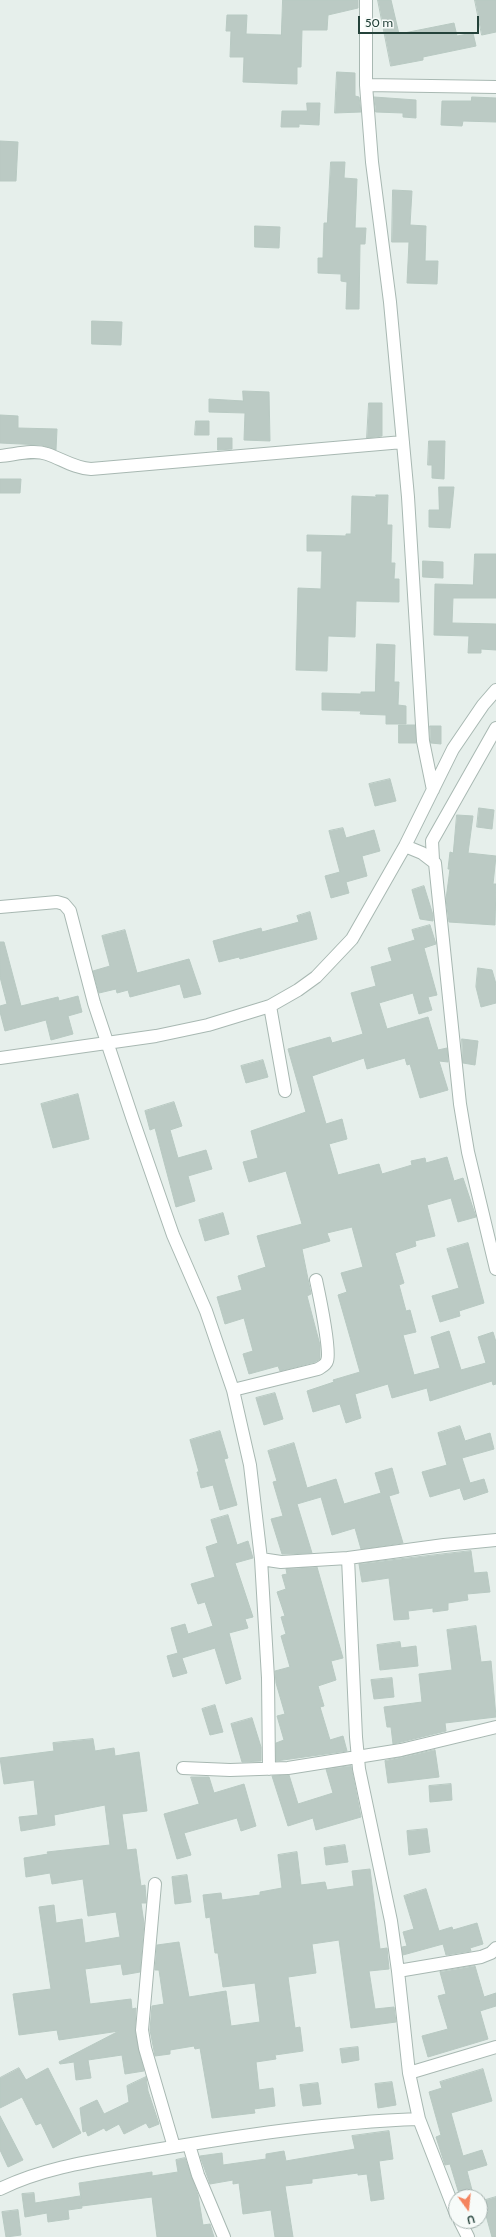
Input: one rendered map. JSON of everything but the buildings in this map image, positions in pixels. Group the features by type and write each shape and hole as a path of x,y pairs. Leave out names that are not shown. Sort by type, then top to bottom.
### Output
{"street":[{"path":"366,0 366,85 372,162 390,302 410,529 418,694 423,741 433,790"},
{"path":"366,85 496,87"},
{"path":"0,456 35,452 47,454 70,465 91,469 402,442"},
{"path":"0,1058 108,1047 208,1025 270,1008 316,977 352,939 406,846 453,749 483,705 496,690"},
{"path":"496,728 432,842 433,860 435,863 446,954 460,1104 468,1152 496,1269"},
{"path":"406,846 433,860"},
{"path":"0,907 57,902 68,908 115,1068 173,1235 206,1311 233,1390 250,1465 261,1559 268,1678 269,1769"},
{"path":"270,1008 276,1033 285,1091"},
{"path":"233,1390 318,1369 325,1365 328,1360 327,1347 316,1280"},
{"path":"261,1559 281,1562 348,1558 444,1544 496,1540"},
{"path":"348,1558 358,1757 367,1814 391,1921 409,2073 419,2118 448,2193"},
{"path":"183,1768 288,1768 401,1750 496,1727"},
{"path":"155,1884 142,2030 145,2048 174,2147"},
{"path":"398,1971 481,1957 491,1953 496,1948"},
{"path":"409,2073 496,2047"},
{"path":"0,2189 46,2172 76,2164 174,2147 343,2124 419,2118"},
{"path":"189,2145 198,2176 224,2237"}]}
